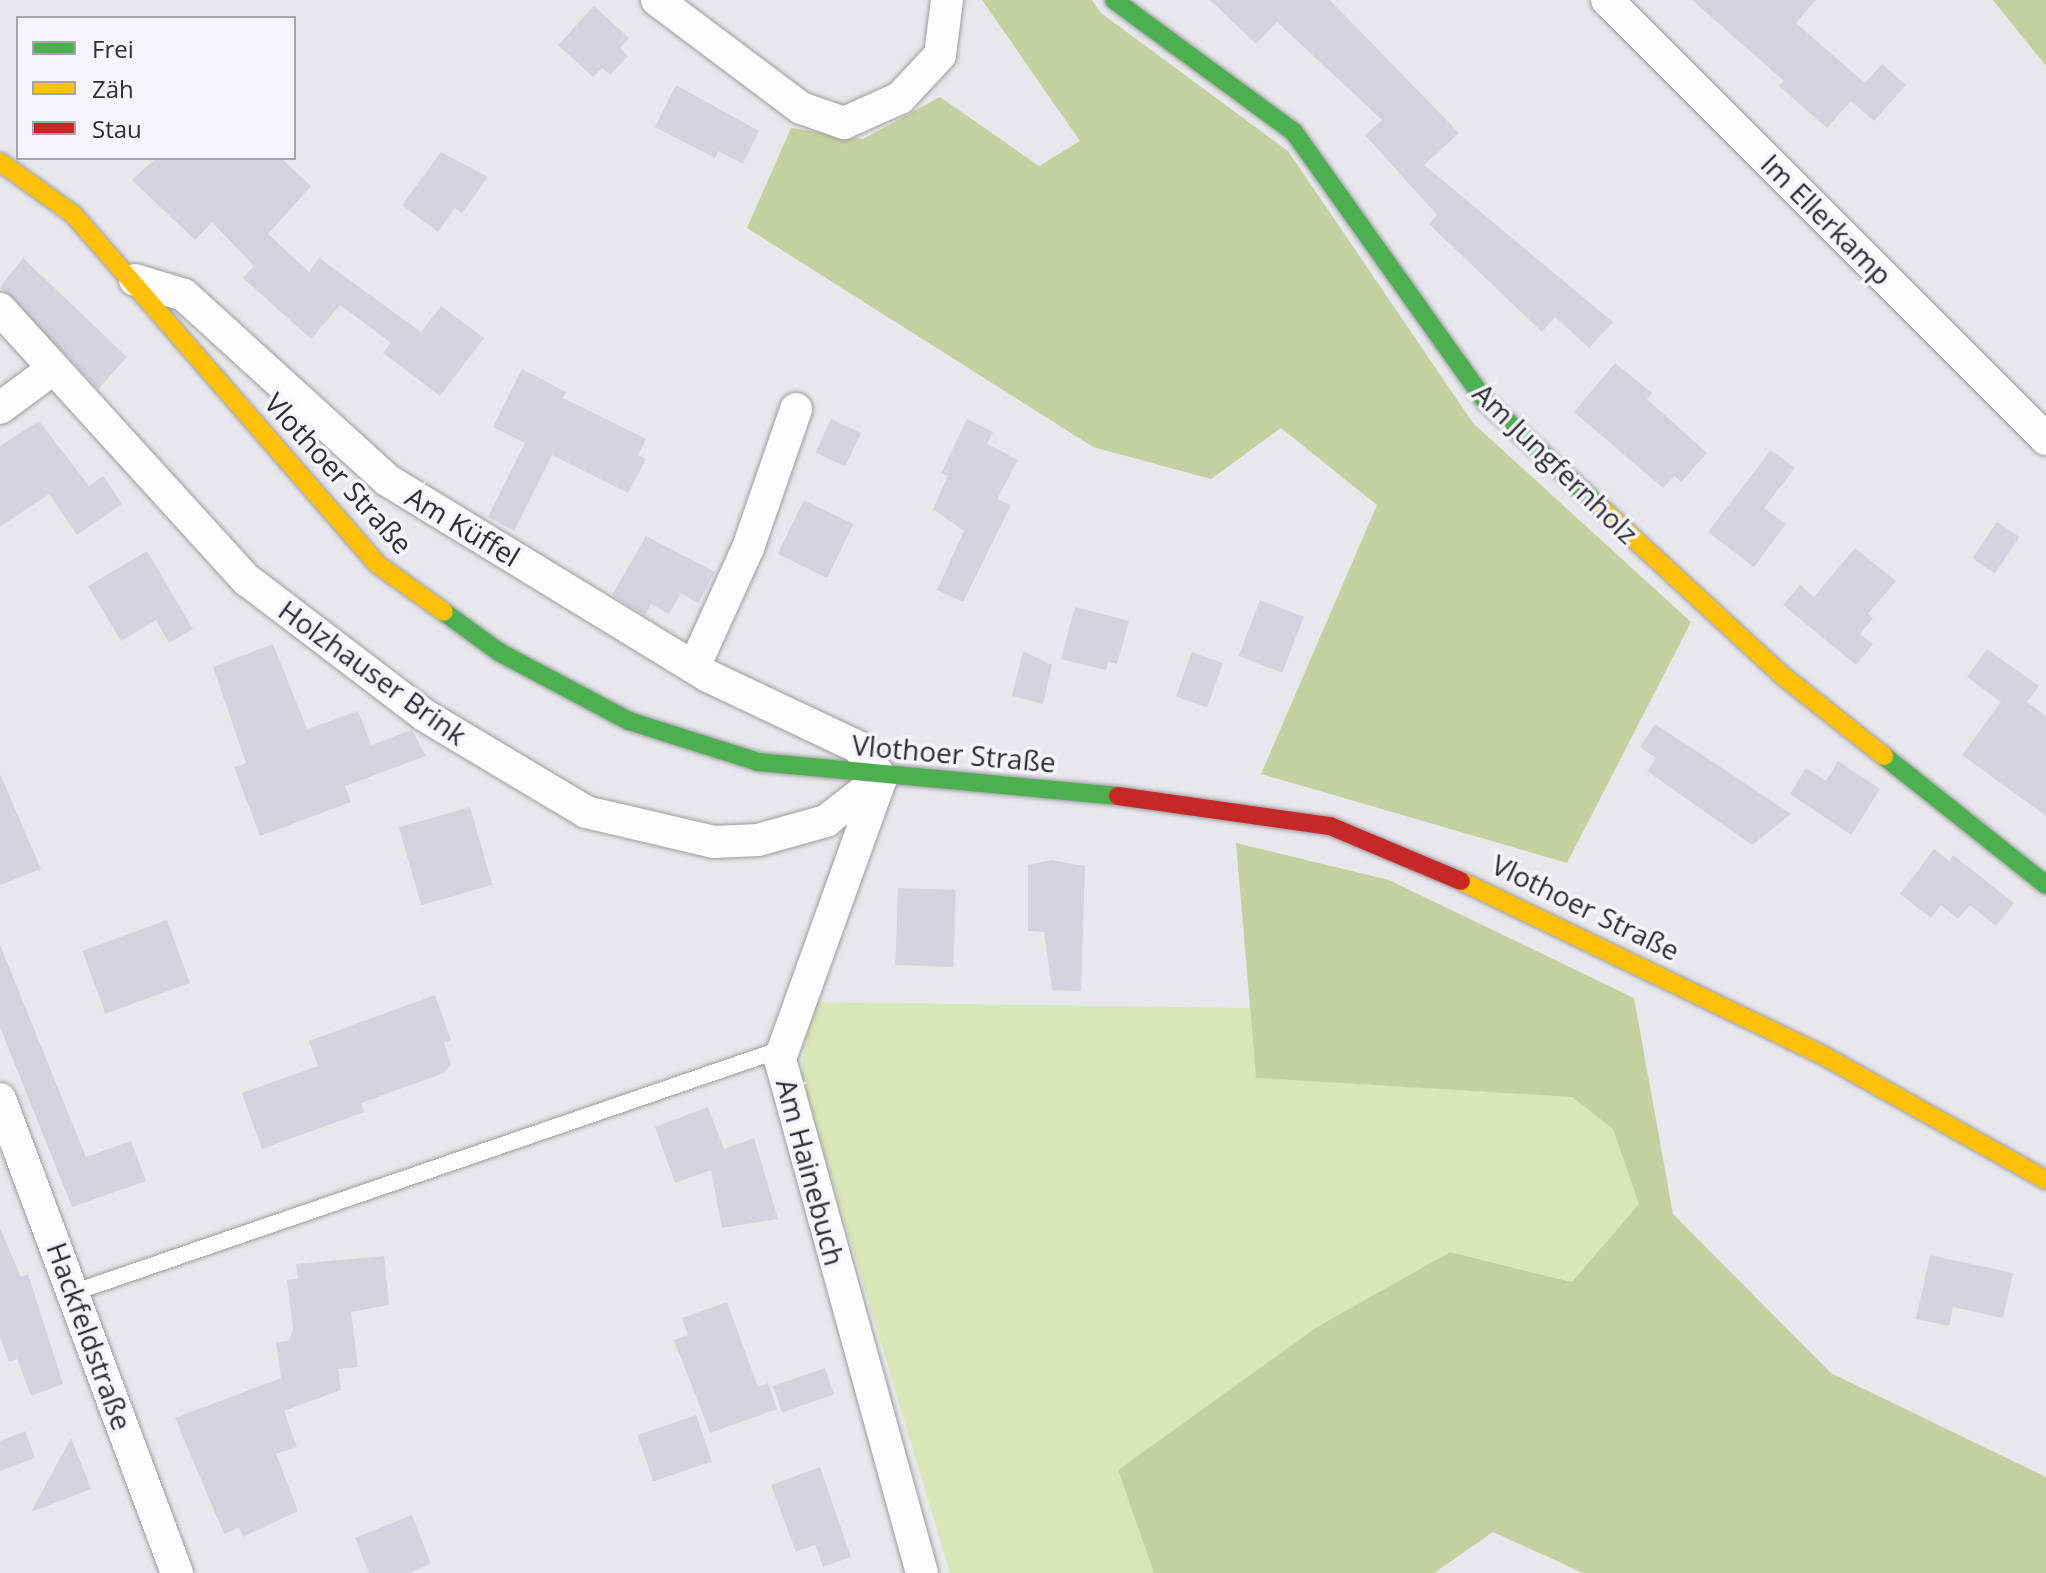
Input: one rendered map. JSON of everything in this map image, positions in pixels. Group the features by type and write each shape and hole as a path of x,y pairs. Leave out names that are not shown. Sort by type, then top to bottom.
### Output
{"street":[{"path":"657,0 801,108 844,123 900,98 940,55 947,0"},
{"name":"Am Jungfernholz","path":"1114,0 1294,132 1486,402 1783,676 2046,885"},
{"name":"Im Ellerkamp","path":"1607,0 2046,439"},
{"name":"Vlothoer Straße","path":"0,162 73,214 135,280 377,564 499,652 629,721 758,762 881,778 1196,803 1330,826 1540,914 1826,1057 2046,1180"},
{"name":"Am Küffel","path":"135,280 184,295 387,480 694,667 858,747 881,778"},
{"name":"Holzhauser Brink","path":"0,309 50,371 247,580 424,715 586,812 714,842 758,840 826,821 881,778"},
{"path":"0,408 50,371"},
{"path":"694,667 748,548 796,409"},
{"name":"Am Hainebuch","path":"881,778 782,1049 788,1088 922,1573"},
{"name":"Hackfeldstraße","path":"0,1099 75,1292 177,1573"}],"lane":[{"path":"75,1292 782,1049"}],"green space":[{"path":"982,0 1092,0 1101,13 1288,151 1473,423 1691,622 1567,863 1261,774 1377,505 1281,428 1211,479 1093,447 747,228 791,128 863,139 940,97 1039,166 1080,141"},
{"path":"1993,0 2046,0 2046,66"},
{"path":"1236,843 1389,880 1634,998 1673,1214 1831,1373 2046,1477 2046,1573 1583,1573 1493,1532 1434,1573 1154,1573 1118,1470 1317,1327 1450,1252 1572,1282 1639,1204 1613,1129 1572,1097 1256,1078"},
{"path":"811,1002 1250,1008 1256,1078 1572,1097 1613,1129 1640,1204 1573,1282 1450,1252 1317,1327 1118,1470 1154,1573 950,1573 801,1076"}],"building":[{"path":"1210,0 1330,0 1459,133 1424,165 1613,322 1589,348 1555,317 1542,332 1429,224 1437,215 1365,135 1382,120 1277,22 1256,44"},
{"path":"1692,0 1816,0 1796,23 1865,83 1882,64 1906,85 1874,121 1851,101 1827,128 1779,86 1784,81"},
{"path":"594,6 629,38 620,48 628,56 610,75 602,68 593,77 558,45"},
{"path":"676,85 759,131 743,164 718,151 715,158 655,127"},
{"path":"441,152 488,177 462,213 455,208 438,232 402,205"},
{"path":"154,160 283,160 311,186 268,234 309,272 319,258 421,332 441,306 484,338 440,396 383,353 391,343 340,305 311,339 243,278 254,266 212,222 195,240 132,180"},
{"path":"23,258 127,357 98,389 0,287"},
{"path":"1615,363 1652,393 1647,399 1707,453 1681,482 1674,476 1663,488 1574,412"},
{"path":"522,369 566,392 563,398 646,439 638,455 646,459 628,493 552,455 514,531 488,517 525,443 493,427"},
{"path":"831,419 861,433 845,466 815,453"},
{"path":"967,419 993,432 987,444 1018,460 997,499 1011,505 963,602 937,590 964,531 933,509 948,476 941,473"},
{"path":"39,421 89,486 103,476 122,504 77,535 49,494 0,527 0,446"},
{"path":"1771,450 1795,468 1764,508 1786,524 1754,567 1708,532"},
{"path":"804,500 853,524 827,578 778,554"},
{"path":"1997,522 2019,537 1995,574 1972,558"},
{"path":"646,536 715,572 698,603 681,593 669,614 651,604 645,615 612,595"},
{"path":"1855,548 1896,581 1868,614 1873,618 1860,634 1873,644 1856,665 1783,605 1800,585 1814,597"},
{"path":"147,551 193,629 169,643 156,620 121,641 88,586"},
{"path":"1260,600 1304,617 1282,673 1238,656"},
{"path":"1075,607 1129,621 1117,664 1108,662 1106,670 1061,659"},
{"path":"273,644 307,729 358,711 371,745 412,730 426,756 345,786 351,802 260,836 234,767 246,763 213,667"},
{"path":"1987,649 2039,686 2027,702 2046,716 2046,816 1962,755 2001,702 1967,677"},
{"path":"1023,651 1052,665 1043,704 1012,696"},
{"path":"1192,652 1223,663 1207,707 1176,696"},
{"path":"1655,724 1791,814 1752,845 1647,771 1656,758 1640,747"},
{"path":"1838,761 1880,789 1851,835 1790,794 1806,768 1826,781"},
{"path":"0,774 41,869 0,885"},
{"path":"470,807 492,885 421,905 399,827"},
{"path":"1934,849 1949,861 1953,855 2014,903 1996,926 1970,905 1958,919 1941,905 1931,918 1900,894"},
{"path":"1051,860 1085,866 1081,991 1052,990 1044,932 1028,931 1028,865"},
{"path":"898,888 956,890 953,967 895,965"},
{"path":"167,920 190,983 105,1014 82,951"},
{"path":"0,945 86,1157 131,1141 146,1181 72,1207 0,1027"},
{"path":"435,995 451,1040 444,1043 451,1065 444,1073 361,1103 364,1112 262,1149 242,1093 318,1066 309,1041"},
{"path":"708,1107 724,1149 754,1138 778,1219 722,1228 711,1170 675,1183 655,1127"},
{"path":"0,1228 21,1277 28,1274 63,1384 31,1396 17,1359 9,1362 0,1337"},
{"path":"1930,1255 2013,1273 2003,1318 1953,1307 1949,1326 1916,1319"},
{"path":"384,1256 389,1305 351,1312 358,1367 338,1369 341,1390 284,1411 297,1447 276,1454 298,1511 243,1537 239,1528 224,1534 175,1418 281,1378 276,1342 289,1341 293,1329 287,1280 298,1279 296,1264"},
{"path":"727,1302 758,1387 768,1383 777,1409 710,1433 674,1340 688,1335 682,1318"},
{"path":"825,1368 834,1394 782,1412 773,1386"},
{"path":"696,1415 712,1461 653,1482 637,1435"},
{"path":"25,1431 35,1458 0,1471 0,1441"},
{"path":"71,1438 91,1489 31,1512"},
{"path":"820,1467 851,1557 823,1567 815,1545 796,1552 771,1485"},
{"path":"412,1515 431,1564 409,1573 369,1573 355,1538"}],"traffic: fast":[{"path":"1114,0 1294,132 1486,402 1603,510"},
{"path":"444,612 499,652 629,721 758,762 1118,796"},
{"path":"1884,756 2046,885"}],"traffic: slow":[{"path":"0,162 73,214 377,564 444,612"},
{"path":"1603,510 1783,676 1884,756"},
{"path":"1461,881 1826,1057 2046,1180"}],"traffic: jam":[{"path":"1118,796 1330,826 1461,881"}]}
